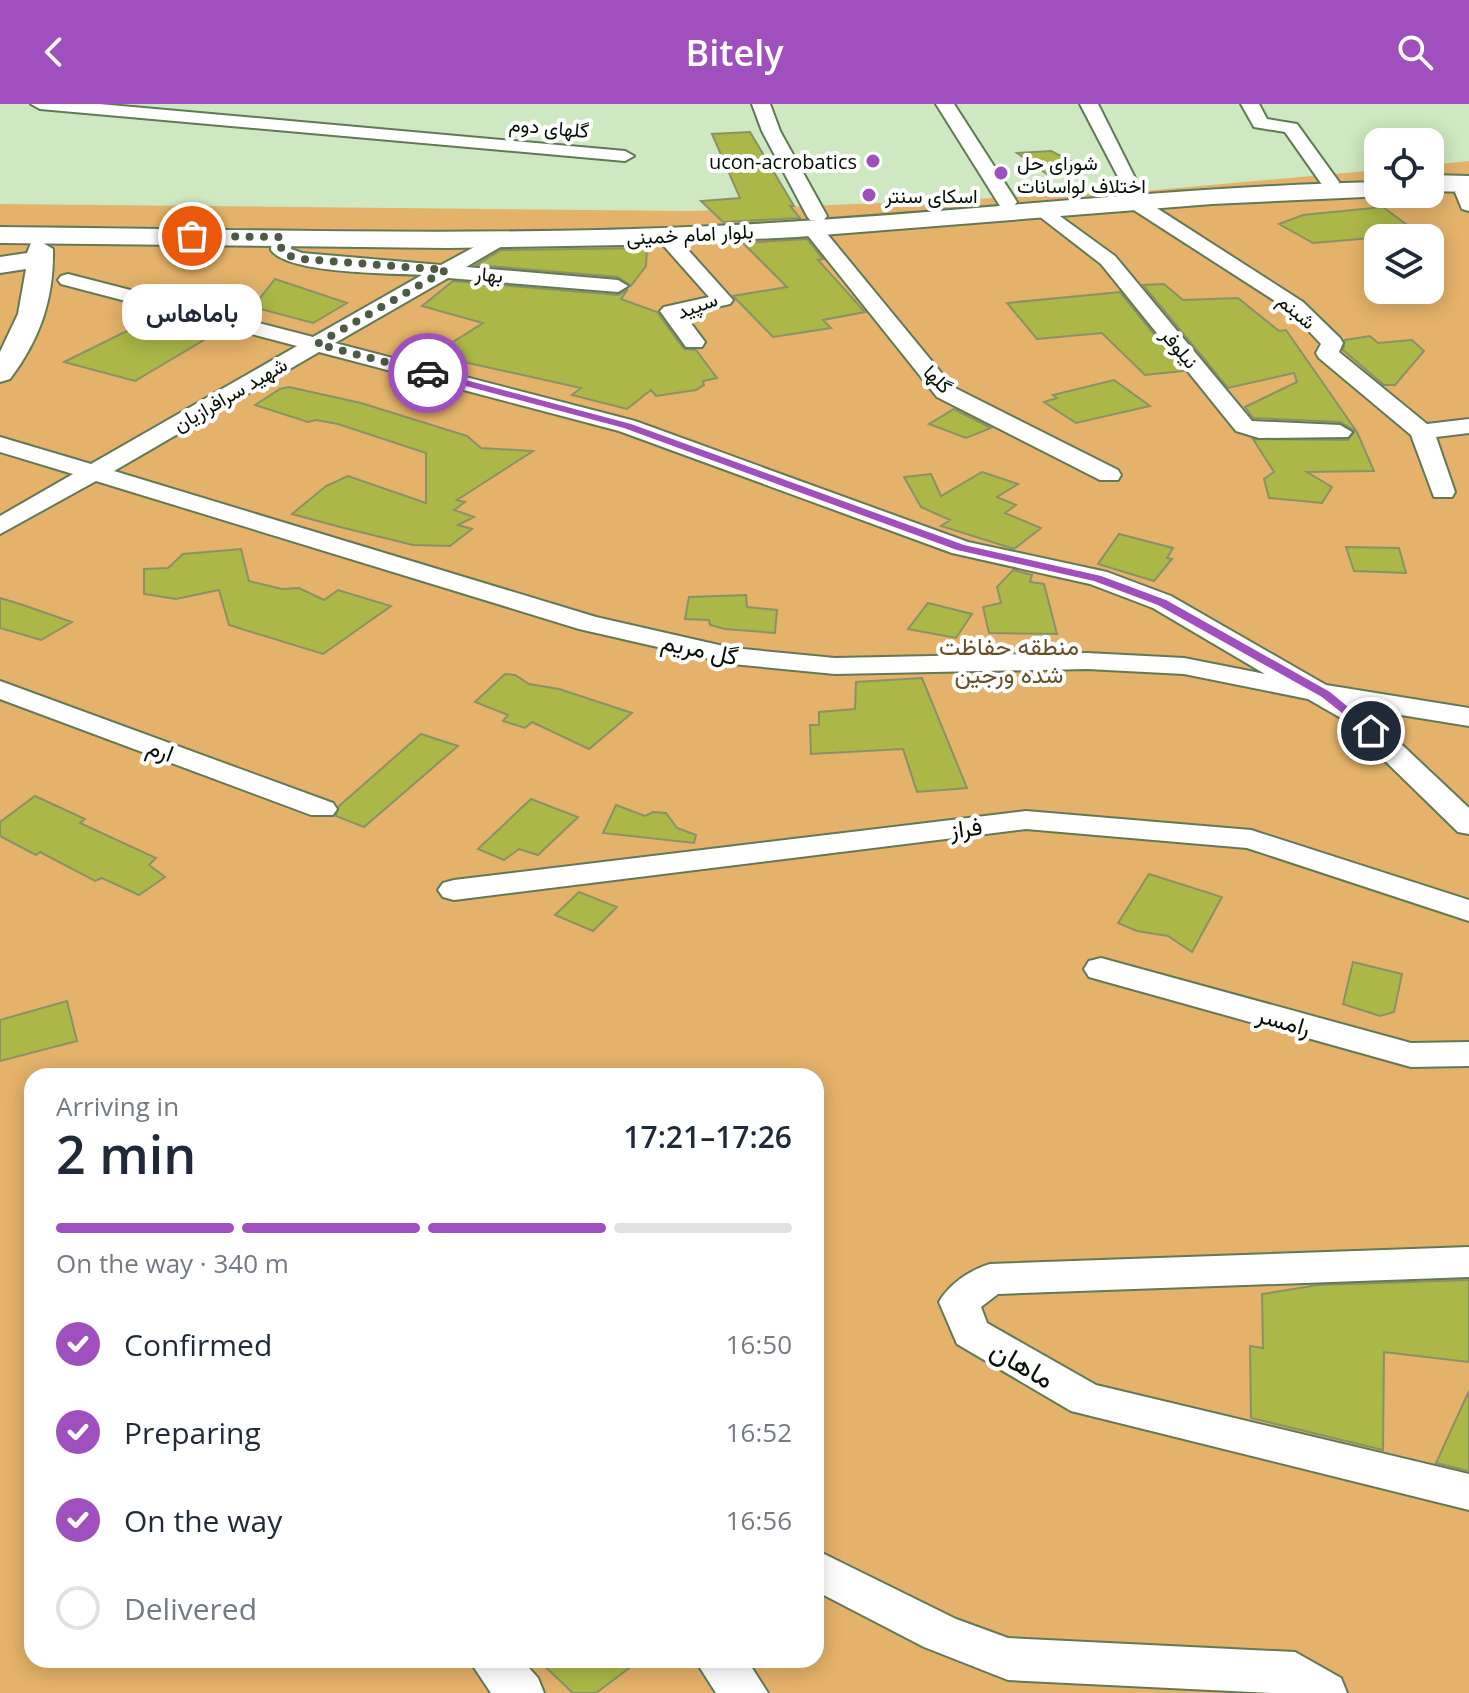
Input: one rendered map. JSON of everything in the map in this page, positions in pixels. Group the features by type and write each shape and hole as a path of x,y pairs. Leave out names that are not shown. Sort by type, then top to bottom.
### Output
{"main road":[{"name":"بلوار امام خمینی","path":"0,225 612,228 815,222 1042,209 1133,196 1364,182"},
{"path":"1444,187 1468,193"},
{"name":"بلوار امام خمینی","path":"0,235 665,236 1007,202 1364,190"},
{"path":"1444,192 1468,193"}],"street":[{"name":"گلهای دوم","path":"40,104 625,156"},
{"name":"گلها","path":"761,104 815,222 945,392 1109,475"},
{"path":"945,104 1007,202"},
{"path":"1089,104 1133,196"},
{"path":"1250,104 1257,122 1291,128 1330,182"},
{"name":"شبنم","path":"1133,196 1296,306 1332,343 1327,353 1422,432"},
{"name":"نیلوفر","path":"1042,209 1108,260 1244,426 1259,431 1340,432"},
{"name":"سپید","path":"665,236 723,300 671,311 694,342"},
{"name":"بهار","path":"282,237 281,250 286,255 302,259 618,286"},
{"name":"شهید سرافرازیان","path":"0,526 502,238"},
{"path":"0,265 40,256 42,272 25,335 0,373"},
{"path":"68,280 627,426 961,548 1098,578 1162,602 1326,694 1351,712 1469,825"},
{"path":"1443,492 1422,432 1469,426"},
{"name":"گل مریم","path":"0,444 589,623 732,656 835,666 1087,661 1184,666 1326,694 1469,717"},
{"name":"ارم","path":"0,689 322,809"},
{"name":"فراز","path":"454,890 1026,820 1251,839 1469,911"},
{"name":"رامسر","path":"1101,969 1411,1055 1469,1054"},
{"name":"ماهان","path":"1469,1262 990,1279 959,1302 971,1333 1086,1399 1469,1492"},
{"path":"824,1573 940,1633 1008,1659 1295,1673 1324,1693"},
{"path":"499,1668 521,1693"},
{"path":"725,1668 745,1693"}],"green space":[{"name":"منطقه حفاظت شده ورجین","path":"1469,161 1469,1693 0,1693 0,204 692,211 1133,192 1364,171 1364,208 1444,208 1444,164"}],"building":[{"path":"750,132 794,206 790,206 800,218 723,222 701,201 740,198 712,134"},
{"path":"1051,151 1090,171 1047,174 1017,153"},
{"path":"1384,208 1406,224 1364,224 1364,239 1313,243 1279,224 1303,215"},
{"path":"807,239 823,259 818,260 865,312 823,320 831,328 773,337 733,296 787,287 743,243"},
{"path":"647,248 646,266 631,286 618,277 476,265 501,250"},
{"path":"275,279 347,303 313,323 253,307"},
{"path":"453,281 618,295 628,289 621,299 657,312 684,349 696,350 717,378 703,381 704,385 696,390 656,396 651,390 627,409 572,395 581,388 432,355 483,323 422,306"},
{"path":"1164,284 1183,300 1238,298 1279,331 1286,330 1357,432 1374,471 1307,472 1332,487 1322,503 1269,498 1264,479 1274,472 1253,439 1348,440 1355,431 1340,422 1253,418 1245,407 1297,382 1294,373 1228,388 1143,285"},
{"path":"1120,292 1184,371 1145,375 1102,333 1037,339 1007,303"},
{"path":"161,314 219,331 135,381 64,362"},
{"path":"1370,336 1378,343 1412,340 1424,351 1395,385 1384,385 1343,350 1345,340"},
{"path":"1114,380 1150,406 1076,423 1044,402 1057,398 1053,395"},
{"path":"289,387 361,403 467,436 481,448 533,451 457,500 465,502 454,510 474,517 458,525 472,529 450,546 413,545 340,527 292,514 326,486 348,476 426,503 426,453 338,424 316,420 308,422 255,405 280,389"},
{"path":"954,409 991,428 966,438 929,424"},
{"path":"982,472 1018,484 997,497 1016,505 1005,513 1041,528 1014,549 941,526 950,520 921,507 904,477 931,474 941,496"},
{"path":"1119,534 1173,548 1167,558 1172,559 1154,581 1098,564"},
{"path":"1346,547 1399,548 1406,573 1354,571"},
{"path":"241,549 249,581 282,589 299,588 324,600 338,590 391,606 323,654 229,625 219,590 176,599 144,594 144,569 168,568 183,554"},
{"path":"1013,570 1032,575 1030,582 1044,584 1057,634 989,633 983,607 1001,603 997,587"},
{"path":"746,595 747,607 777,610 775,633 725,629 710,625 709,620 685,619 689,597"},
{"path":"0,598 72,622 41,640 0,628"},
{"path":"928,603 972,614 956,638 908,629"},
{"path":"505,674 515,675 529,684 559,689 632,713 589,749 532,722 525,728 503,721 508,715 475,702"},
{"path":"922,678 967,788 917,792 903,749 811,754 810,725 819,725 819,712 855,709 856,682"},
{"path":"421,734 458,746 364,827 336,816 339,806"},
{"path":"35,796 85,819 80,823 156,858 149,865 165,877 139,895 102,878 95,881 40,852 36,855 0,836 0,822"},
{"path":"531,799 578,817 538,855 519,849 504,860 478,849"},
{"path":"616,805 645,816 653,812 666,813 677,828 696,835 694,843 603,833"},
{"path":"1149,874 1222,897 1192,952 1168,936 1137,931 1118,923"},
{"path":"579,892 617,907 593,931 555,915"},
{"path":"1353,962 1402,974 1394,1012 1380,1016 1343,1004"},
{"path":"67,1001 77,1041 0,1061 0,1020"},
{"path":"1469,1280 1469,1362 1384,1352 1383,1450 1251,1418 1250,1346 1263,1348 1262,1294 1318,1285"},
{"path":"1469,1391 1469,1471 1436,1463"},
{"path":"546,1668 629,1668 596,1693 573,1693"}],"way so far":[{"path":"192,236 282,237 281,250 286,255 302,259 446,270 317,344 428,373"}],"place":[{"name":"ucon-acrobatics","path":"873,161"},
{"name":"شورای حل اختلاف لواسانات","path":"1001,173"},
{"name":"اسکای سنتر","path":"869,195"},
{"name":"باماهاس","path":"192,236"}],"route":[{"path":"428,373 627,426 961,548 1098,578 1162,602 1326,694 1371,731"}]}
